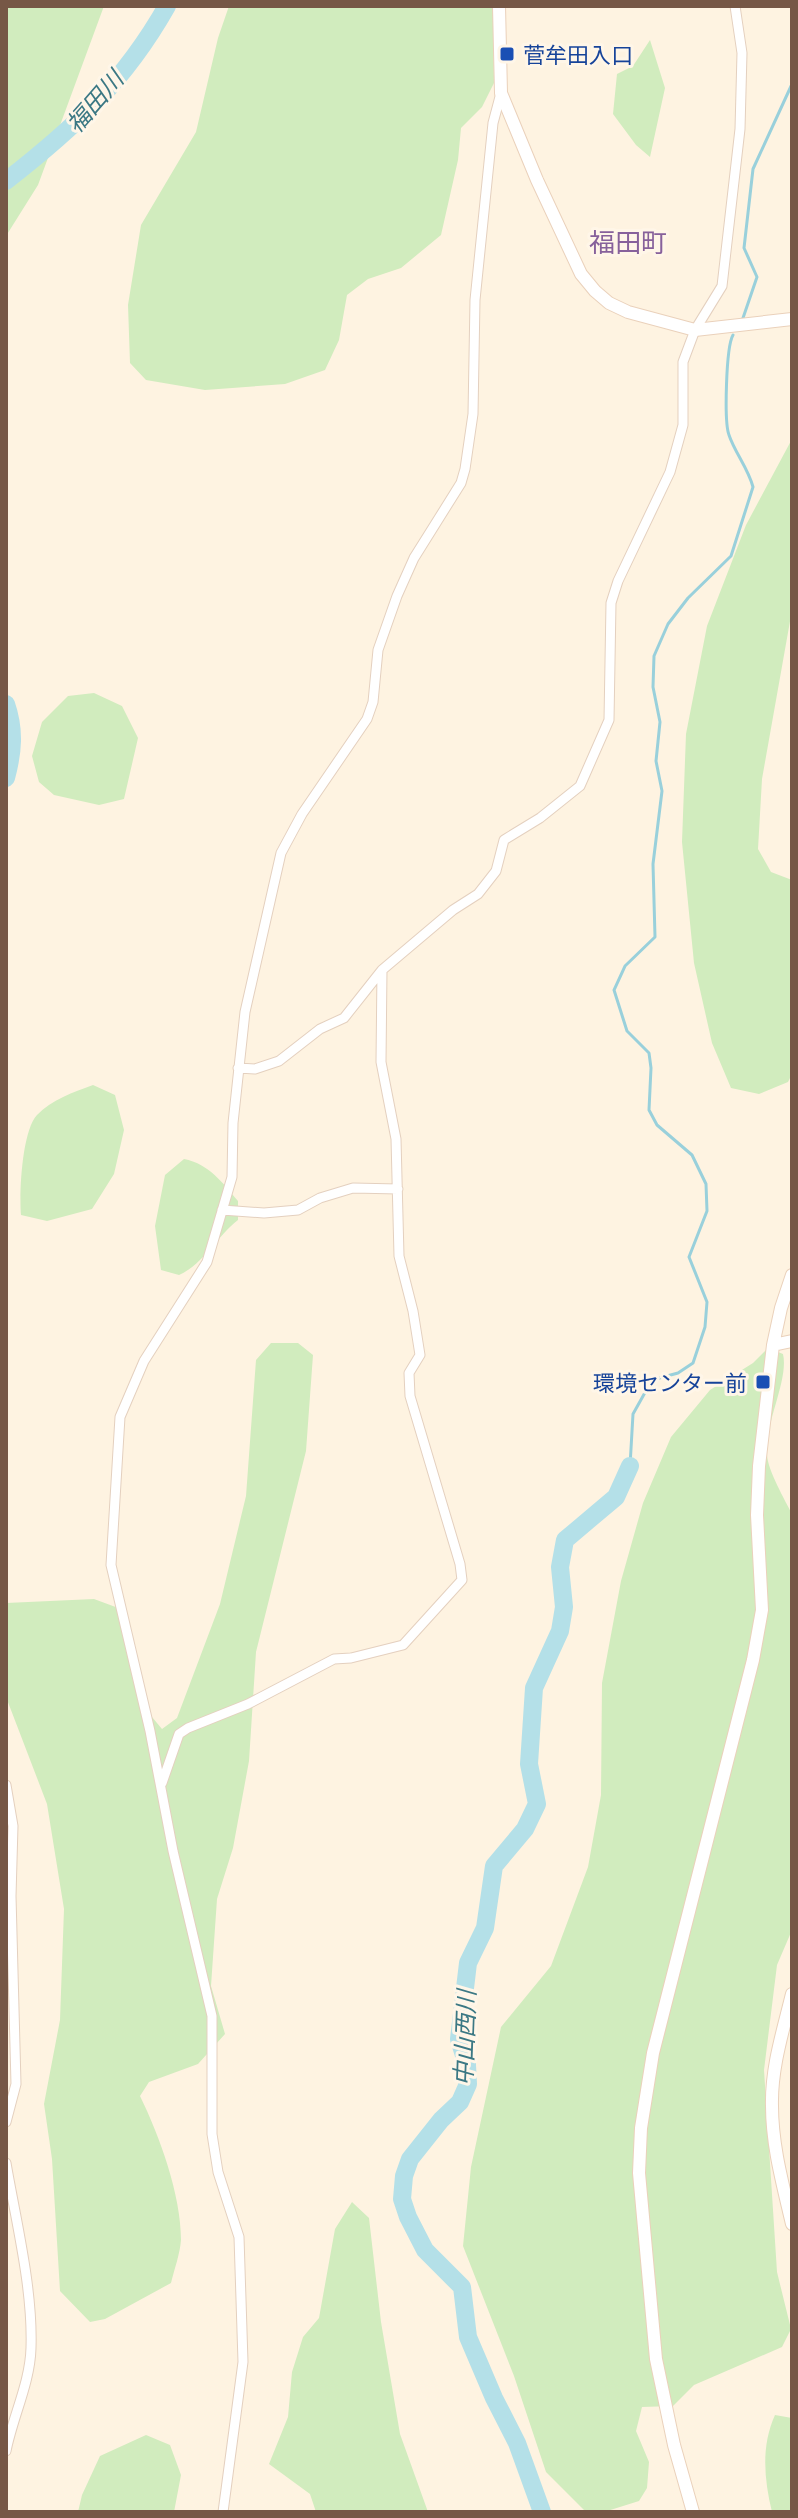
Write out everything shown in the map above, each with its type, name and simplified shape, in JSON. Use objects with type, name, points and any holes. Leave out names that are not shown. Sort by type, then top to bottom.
[{"type":"street","points":[[223,2512],[243,2362],[239,2237],[218,2172],[212,2134],[212,2016],[184,1903],[127,1627],[111,1565],[120,1417],[144,1361],[207,1262],[232,1177],[233,1123],[245,1012],[281,853],[302,814],[367,719],[373,702],[378,650],[397,596],[414,558],[461,483],[465,469],[473,414],[475,300],[493,123],[501,93],[499,6]]},
{"type":"street","points":[[238,1068],[255,1069],[279,1061],[320,1029],[344,1018],[382,970],[453,910],[478,894],[496,871],[504,840],[540,818],[580,786],[609,720],[611,603],[618,581],[670,472],[683,425],[683,362],[695,330],[722,286],[740,129],[742,53],[735,6]]},
{"type":"street","points":[[501,93],[581,274],[609,303],[628,312],[695,330],[792,319]]},
{"type":"street","points":[[161,1787],[179,1734],[248,1704],[334,1659],[351,1658],[403,1645],[462,1580],[460,1564],[410,1396],[409,1373],[420,1355],[399,1256],[396,1139],[381,1062],[382,970]]},
{"type":"street","points":[[222,1210],[264,1213],[298,1210],[320,1198],[353,1188],[398,1189]]},
{"type":"street","points":[[693,2512],[674,2445],[656,2359],[639,2173],[641,2128],[653,2053],[758,1635],[762,1610],[757,1515],[759,1466],[773,1345],[792,1275]]},
{"type":"street","points":[[773,1345],[792,1341]]},
{"type":"street","points":[[6,1785],[13,1826],[11,1896],[16,2084],[6,2122]]},
{"type":"street","points":[[792,1994],[776,2057],[772,2105],[778,2164],[792,2224]]},
{"type":"street","points":[[6,2163],[24,2262],[31,2349],[25,2386],[6,2451]]},
{"type":"green space","points":[[6,6],[104,6],[38,185],[6,236]]},
{"type":"green space","points":[[229,6],[493,6],[494,83],[482,107],[461,128],[458,160],[441,235],[401,268],[368,279],[347,295],[339,340],[325,370],[285,384],[205,390],[146,380],[130,363],[128,305],[141,225],[196,132],[218,38]]},
{"type":"green space","points":[[650,40],[665,88],[650,157],[636,145],[613,114],[617,74],[633,66]]},
{"type":"green space","points":[[792,439],[792,610],[762,779],[758,849],[771,872],[792,880],[792,1074],[788,1082],[759,1094],[731,1088],[712,1043],[694,963],[682,842],[686,734],[707,626],[746,525]]},
{"type":"green space","points":[[94,693],[122,706],[138,738],[124,799],[99,805],[54,795],[39,782],[32,756],[42,722],[68,696]]},
{"type":"green space","points":[[93,1085],[115,1095],[124,1130],[114,1174],[92,1209],[47,1221],[21,1215],[23,1163],[32,1123],[49,1105]]},
{"type":"green space","points":[[184,1159],[208,1169],[226,1187],[238,1201],[238,1220],[196,1264],[179,1275],[161,1270],[155,1226],[165,1175]]},
{"type":"green space","points":[[271,1343],[298,1343],[313,1355],[306,1451],[256,1652],[249,1761],[233,1848],[217,1899],[211,1986],[225,2034],[198,2064],[149,2082],[140,2096],[162,2148],[177,2204],[181,2240],[171,2283],[105,2319],[90,2322],[60,2291],[52,2159],[44,2104],[60,2020],[64,1909],[47,1804],[6,1697],[6,1603],[94,1599],[121,1609],[147,1711],[162,1729],[177,1718],[220,1604],[246,1496],[256,1360]]},
{"type":"green space","points":[[768,1348],[783,1354],[784,1365],[769,1430],[768,1462],[792,1514],[792,1930],[777,1965],[764,2070],[777,2272],[791,2329],[782,2347],[694,2385],[673,2406],[642,2407],[636,2431],[649,2462],[647,2488],[639,2501],[604,2512],[586,2512],[546,2472],[514,2376],[463,2246],[471,2167],[501,2027],[551,1966],[588,1867],[601,1795],[602,1683],[621,1581],[643,1503],[671,1437],[710,1390],[753,1363]]},
{"type":"green space","points":[[352,2202],[369,2218],[381,2322],[400,2434],[428,2512],[316,2512],[310,2494],[269,2464],[288,2417],[292,2372],[303,2337],[319,2318],[335,2229]]},
{"type":"green space","points":[[775,2415],[792,2418],[792,2512],[772,2512],[769,2500],[766,2451]]},
{"type":"green space","points":[[146,2435],[170,2445],[181,2475],[174,2512],[78,2512],[82,2495],[100,2456]]},
{"type":"waterway","name":"福田川","points":[[6,181],[96,102],[133,58],[167,6]]},
{"type":"waterway","points":[[743,318],[757,277],[744,248],[753,169],[792,84]]},
{"type":"waterway","points":[[630,1466],[633,1414],[652,1380],[678,1373],[693,1363],[705,1327],[707,1302],[689,1257],[707,1211],[706,1184],[692,1155],[657,1125],[649,1110],[649,1053],[627,1031],[614,990],[625,966],[655,937],[653,864],[662,791],[656,761],[660,722],[653,687],[654,656],[668,624],[688,598],[731,556],[753,487],[727,427],[727,368],[733,335]]},
{"type":"waterway","name":"福田川","points":[[6,704],[12,741],[6,778]]},
{"type":"waterway","name":"中山西川","points":[[542,2512],[517,2443],[468,2337],[462,2287],[425,2250],[402,2199],[404,2176],[410,2159],[441,2120],[460,2102],[468,2084],[467,2065],[459,2039],[468,1963],[485,1928],[494,1866],[525,1829],[537,1804],[529,1764],[534,1688],[560,1631],[564,1607],[560,1567],[565,1540],[616,1497],[630,1466]]},
{"type":"place","name":"菅牟田入口","points":[[507,54]]},
{"type":"place","name":"環境センター前","points":[[763,1382]]},
{"type":"district","name":"福田町","points":[[628,241]]}]
